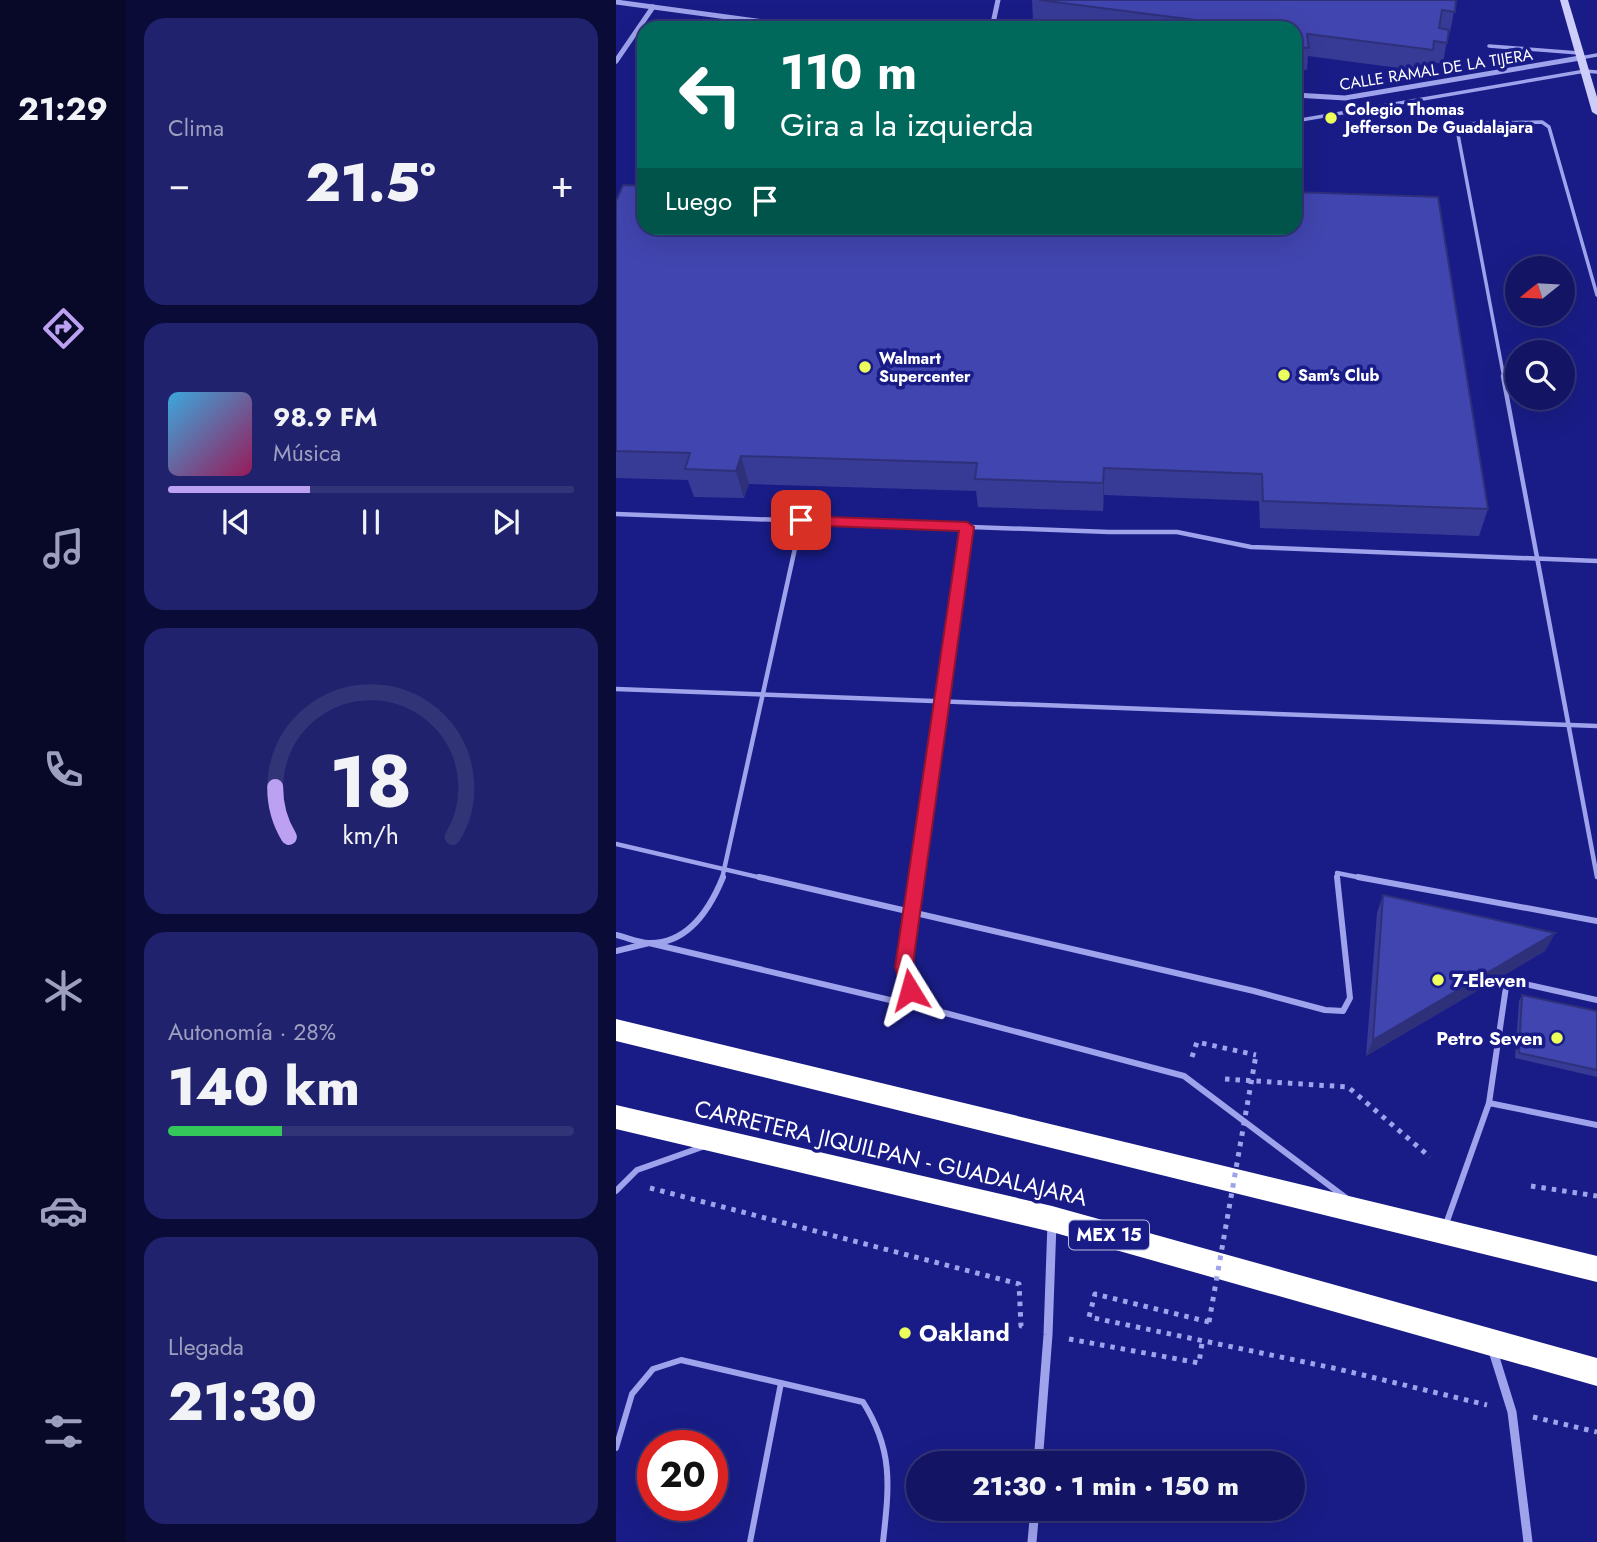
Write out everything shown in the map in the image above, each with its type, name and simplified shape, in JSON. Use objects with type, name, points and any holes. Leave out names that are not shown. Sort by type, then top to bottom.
[{"type":"highway","points":[[616,1030],[1597,1269]]},
{"type":"highway","name":"CARRETERA JIQUILPAN - GUADALAJARA","points":[[616,1117],[1052,1219],[1597,1372]]},
{"type":"main road","points":[[1564,0],[1597,112]]},
{"type":"street","points":[[994,21],[998,0]]},
{"type":"street","points":[[616,2],[748,21]]},
{"type":"street","points":[[643,21],[653,7]]},
{"type":"street","points":[[616,61],[637,30]]},
{"type":"street","name":"CALLE RAMAL DE LA TIJERA","points":[[1302,95],[1345,98],[1579,55]]},
{"type":"street","points":[[1039,1451],[1048,1335],[1052,1219]]},
{"type":"street","points":[[1490,1342],[1512,1412],[1528,1542]]},
{"type":"street","points":[[1032,1542],[1034,1521]]},
{"type":"lane","points":[[1489,46],[1597,55]]},
{"type":"lane","points":[[1302,120],[1585,71],[1597,72]]},
{"type":"lane","points":[[1597,295],[1549,127],[1542,122],[1456,124],[1597,877]]},
{"type":"lane","points":[[616,514],[1177,532],[1251,547],[1597,561]]},
{"type":"lane","points":[[616,951],[674,937],[697,924],[716,894],[726,869],[801,520]]},
{"type":"lane","points":[[945,1013],[910,990],[904,967],[967,527]]},
{"type":"lane","points":[[616,689],[1597,726]]},
{"type":"lane","points":[[616,844],[1254,991],[1325,1010],[1343,1011],[1350,998],[1337,873],[1597,921]]},
{"type":"lane","points":[[616,934],[945,1013],[1184,1076],[1366,1213]]},
{"type":"lane","points":[[1443,1232],[1489,1104],[1507,980],[1597,1000]]},
{"type":"lane","points":[[1489,1104],[1597,1125]]},
{"type":"lane","points":[[616,1191],[637,1170],[720,1141]]},
{"type":"lane","points":[[616,1448],[632,1394],[653,1369],[681,1360],[863,1402],[879,1425],[891,1471],[883,1542]]},
{"type":"lane","points":[[750,1542],[781,1383]]},
{"type":"path","points":[[1430,1157],[1348,1087],[1184,1076],[1197,1042],[1256,1055],[1209,1322],[1095,1294],[1089,1317],[1401,1381],[1597,1432]]},
{"type":"path","points":[[625,1182],[1019,1284],[1021,1326],[1048,1335],[1199,1363],[1202,1342]]},
{"type":"path","points":[[1531,1186],[1597,1196]]},
{"type":"building","points":[[1039,0],[1456,0],[1455,12],[1442,10],[1439,28],[1449,30],[1447,43],[1434,41],[1433,50],[1307,34],[1309,48],[1302,48],[1302,21],[1203,21]]},
{"type":"building","points":[[623,185],[637,186],[637,235],[1302,235],[1302,192],[1438,197],[1488,509],[1263,501],[1262,474],[1104,468],[1103,483],[975,479],[977,463],[741,456],[736,471],[685,469],[690,453],[616,451],[616,201]]},
{"type":"building","points":[[1383,895],[1555,933],[1373,1040]]},
{"type":"building","name":"Petro Seven","points":[[1522,995],[1597,1011],[1597,1070],[1519,1053]]},
{"type":"place","name":"Colegio Thomas Jefferson De Guadalajara","points":[[1331,118]]},
{"type":"place","name":"Walmart Supercenter","points":[[865,367]]},
{"type":"place","name":"Sam's Club","points":[[1284,375]]},
{"type":"place","name":"7-Eleven","points":[[1438,980]]},
{"type":"place","name":"Petro Seven","points":[[1557,1038]]},
{"type":"place","name":"Oakland","points":[[905,1333]]},
{"type":"route","points":[[801,520],[967,527],[906,949],[904,967],[910,990]]}]
